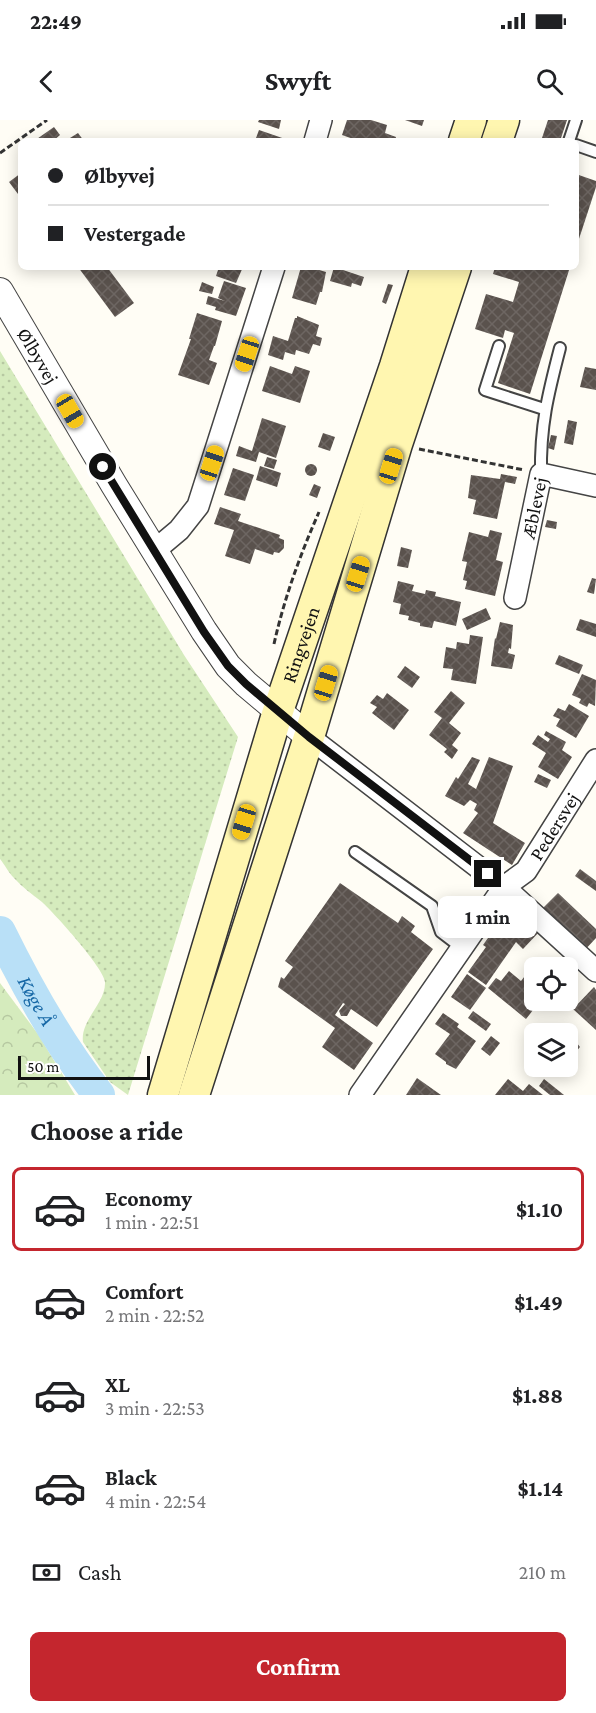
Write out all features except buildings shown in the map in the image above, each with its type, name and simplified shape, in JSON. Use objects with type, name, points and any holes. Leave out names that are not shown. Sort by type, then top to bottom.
[{"type":"main road","points":[[465,138],[471,120]]},
{"type":"main road","points":[[498,138],[504,120]]},
{"type":"main road","name":"Ringvejen","points":[[163,1095],[278,711],[395,366],[425,270]]},
{"type":"main road","name":"Ringvejen","points":[[194,1095],[309,737],[397,444],[455,270]]},
{"type":"street","points":[[316,138],[321,120]]},
{"type":"street","points":[[154,552],[179,530],[198,506],[273,270]]},
{"type":"street","name":"Ølbyvej","points":[[0,291],[154,552],[204,632],[228,666],[309,737]]},
{"type":"street","name":"Æblevej","points":[[515,597],[541,474],[596,486]]},
{"type":"street","points":[[309,737],[504,887],[596,971]]},
{"type":"street","name":"Pedersvej","points":[[360,1095],[504,887],[526,871],[596,760]]},
{"type":"lane","points":[[570,138],[576,120]]},
{"type":"lane","points":[[579,146],[596,152]]},
{"type":"lane","points":[[499,346],[484,390],[544,409]]},
{"type":"lane","points":[[541,474],[540,441],[544,409],[560,348]]},
{"type":"lane","points":[[355,852],[432,906],[441,932],[462,948]]},
{"type":"path","points":[[21,138],[47,120]]},
{"type":"path","points":[[0,153],[18,140]]},
{"type":"path","points":[[418,448],[541,474]]},
{"type":"green space","points":[[0,351],[184,655],[238,737],[128,1095],[110,1082],[83,1042],[85,1026],[104,990],[105,982],[102,975],[88,953],[67,928],[42,902],[17,881],[0,859]]},
{"type":"green space","points":[[0,983],[38,1034],[75,1095],[0,1095]]},
{"type":"waterway","name":"Køge Å","points":[[0,932],[45,1016],[99,1095]]},
{"type":"route","points":[[103,467],[204,632],[228,666],[309,737],[488,874]]}]
